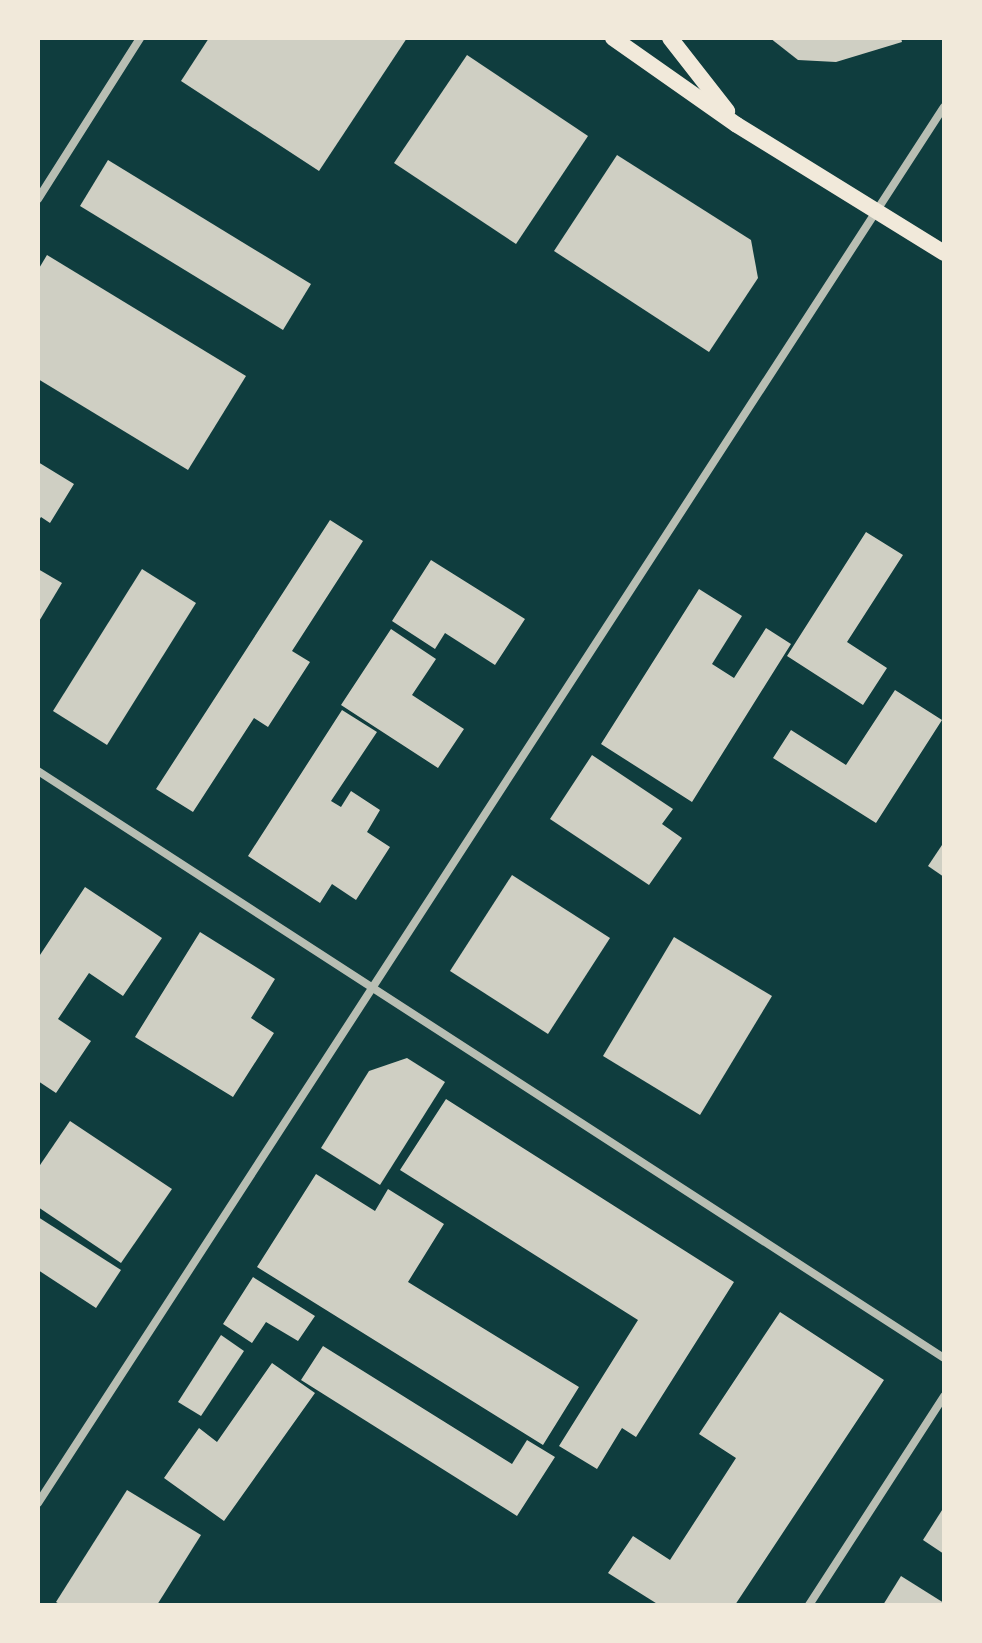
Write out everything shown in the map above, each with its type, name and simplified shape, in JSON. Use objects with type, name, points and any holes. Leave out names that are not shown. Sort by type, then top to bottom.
[{"type":"main road","points":[[613,38],[737,125],[944,253]]},
{"type":"main road","points":[[635,38],[660,71]]},
{"type":"main road","points":[[670,38],[737,125]]},
{"type":"street","points":[[38,199],[140,38]]},
{"type":"street","points":[[38,1503],[944,107]]},
{"type":"street","points":[[38,771],[944,1358]]},
{"type":"street","points":[[809,1605],[944,1396]]},
{"type":"building","points":[[209,38],[407,38],[319,171],[181,81]]},
{"type":"building","points":[[770,38],[901,38],[902,42],[836,62],[798,60]]},
{"type":"building","points":[[467,55],[588,136],[516,244],[394,163]]},
{"type":"building","points":[[617,155],[751,240],[758,278],[709,352],[554,251]]},
{"type":"building","points":[[108,160],[311,284],[283,330],[80,206]]},
{"type":"building","points":[[47,255],[246,376],[188,470],[38,379],[38,270]]},
{"type":"building","points":[[38,462],[74,484],[50,523],[41,517],[38,522]]},
{"type":"building","points":[[330,520],[363,541],[292,651],[310,662],[268,727],[254,718],[193,812],[156,789]]},
{"type":"building","points":[[866,532],[903,555],[847,642],[887,668],[863,705],[787,656]]},
{"type":"building","points":[[431,560],[525,619],[495,665],[445,633],[435,649],[392,621]]},
{"type":"building","points":[[38,569],[62,583],[38,623]]},
{"type":"building","points":[[142,569],[196,603],[107,745],[53,711]]},
{"type":"building","points":[[699,589],[742,616],[712,664],[734,678],[766,628],[791,644],[692,802],[601,744]]},
{"type":"building","points":[[391,629],[436,659],[412,695],[464,729],[438,768],[341,705]]},
{"type":"building","points":[[895,690],[942,720],[876,823],[773,758],[791,730],[846,765]]},
{"type":"building","points":[[342,710],[377,732],[331,801],[341,807],[351,791],[380,810],[367,832],[390,847],[356,900],[332,884],[320,903],[248,856]]},
{"type":"building","points":[[592,755],[673,809],[662,824],[682,838],[649,885],[550,819]]},
{"type":"building","points":[[944,842],[944,877],[928,866]]},
{"type":"building","points":[[512,875],[610,938],[548,1034],[450,971]]},
{"type":"building","points":[[85,887],[162,938],[123,996],[89,973],[58,1019],[91,1041],[56,1093],[38,1081],[38,958]]},
{"type":"building","points":[[200,932],[275,979],[251,1018],[274,1033],[233,1097],[135,1037]]},
{"type":"building","points":[[674,937],[772,996],[700,1115],[603,1056]]},
{"type":"building","points":[[407,1058],[445,1082],[380,1185],[321,1148],[369,1071]]},
{"type":"building","points":[[446,1099],[734,1282],[636,1437],[622,1428],[597,1469],[559,1446],[638,1320],[400,1170]]},
{"type":"building","points":[[70,1121],[172,1189],[121,1263],[38,1207],[38,1168]]},
{"type":"building","points":[[316,1174],[375,1211],[388,1189],[444,1224],[408,1282],[579,1387],[543,1445],[257,1267]]},
{"type":"building","points":[[38,1217],[121,1270],[96,1308],[38,1270]]},
{"type":"building","points":[[253,1277],[315,1316],[298,1341],[266,1322],[252,1343],[223,1324]]},
{"type":"building","points":[[780,1312],[884,1380],[735,1605],[659,1605],[608,1573],[633,1536],[670,1560],[736,1458],[699,1434]]},
{"type":"building","points":[[221,1335],[244,1351],[201,1416],[178,1402]]},
{"type":"building","points":[[323,1346],[512,1464],[527,1440],[555,1457],[517,1516],[301,1380]]},
{"type":"building","points":[[272,1363],[315,1393],[224,1521],[164,1478],[199,1428],[217,1442]]},
{"type":"building","points":[[127,1490],[201,1535],[157,1605],[61,1605],[56,1602]]},
{"type":"building","points":[[944,1507],[944,1554],[923,1540]]},
{"type":"building","points":[[901,1576],[944,1603],[944,1605],[883,1605]]}]
